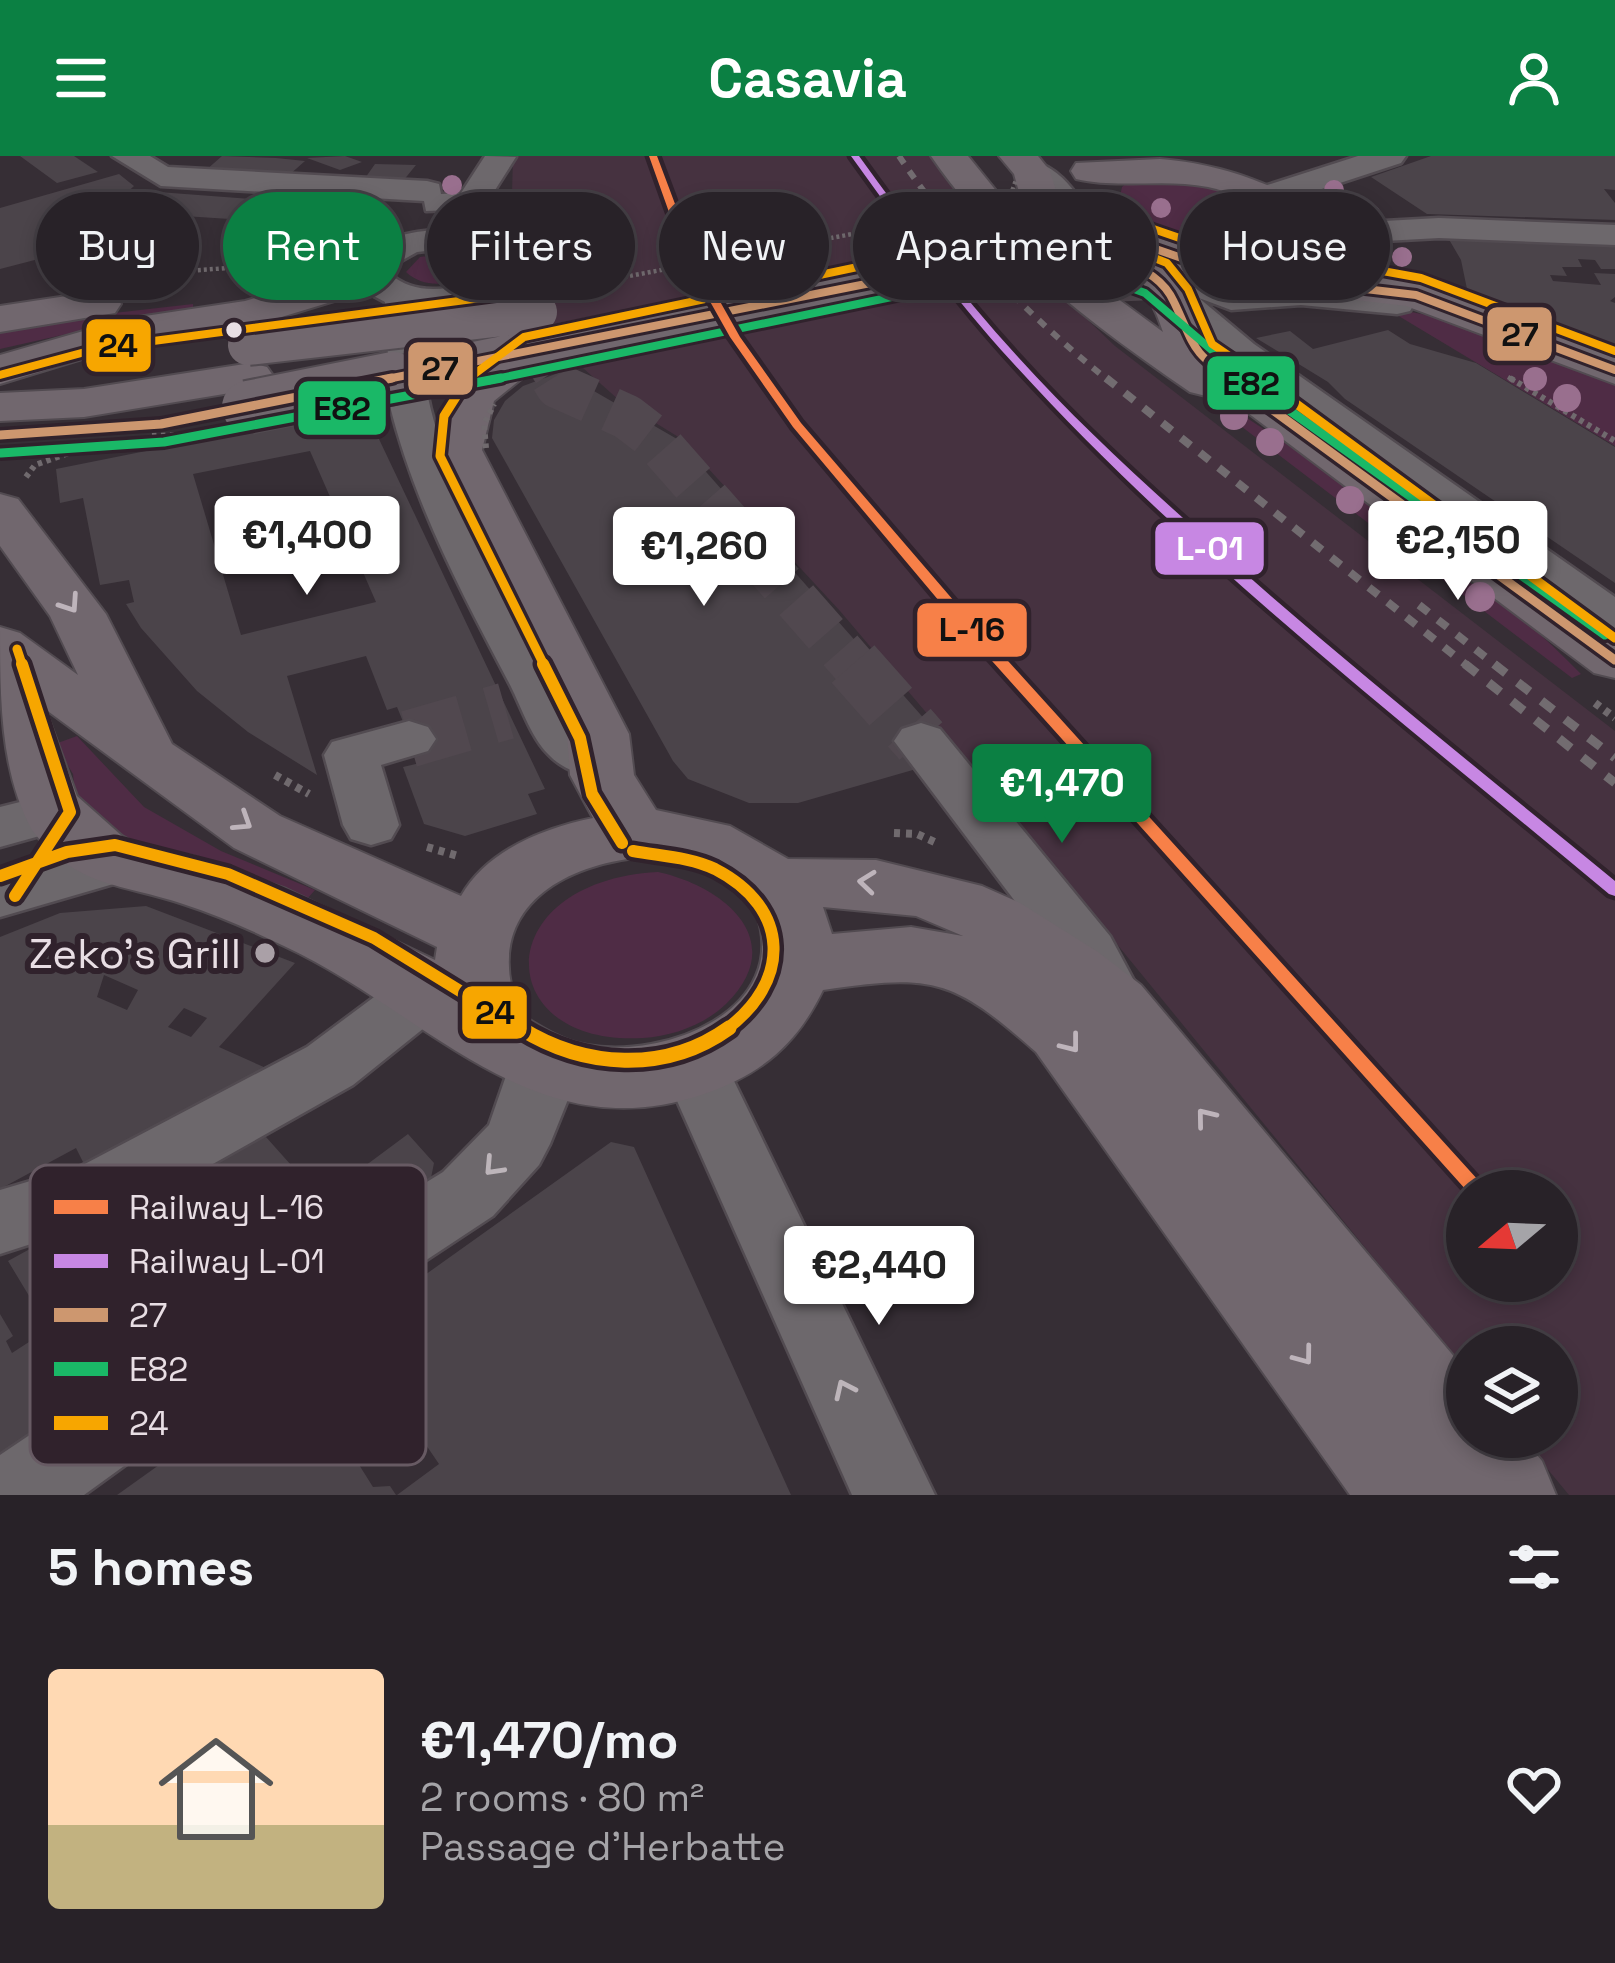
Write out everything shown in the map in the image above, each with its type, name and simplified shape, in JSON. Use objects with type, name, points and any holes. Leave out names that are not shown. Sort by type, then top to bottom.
[{"type":"main road","points":[[950,156],[976,192]]},
{"type":"main road","points":[[1195,156],[1289,192]]},
{"type":"main road","points":[[1082,163],[1177,169],[1280,186]]},
{"type":"main road","points":[[1082,163],[1099,192]]},
{"type":"main road","points":[[13,402],[178,391],[544,318],[853,236]]},
{"type":"main road","points":[[1156,251],[1190,264],[1239,305],[1278,300]]},
{"type":"main road","points":[[1390,296],[1434,301],[1615,370]]},
{"type":"main road","points":[[0,319],[223,297]]},
{"type":"main road","points":[[0,370],[125,332],[250,313],[290,300]]},
{"type":"main road","points":[[1121,300],[1131,332],[1353,472],[1615,660]]},
{"type":"main road","points":[[1132,300],[1200,358],[1318,440],[1353,472]]},
{"type":"main road","points":[[0,435],[96,436],[152,427],[249,376],[544,318]]},
{"type":"main road","points":[[544,318],[475,389],[459,419],[458,450],[598,734],[595,760],[638,833]]},
{"type":"main road","points":[[9,498],[78,614],[146,756]]},
{"type":"main road","points":[[0,645],[146,756],[257,832],[424,907],[475,936]]},
{"type":"main road","points":[[0,655],[22,787],[113,863],[191,880],[303,925],[427,991],[515,1049],[607,1078],[642,1079],[695,1067],[732,1049],[763,1025],[785,996],[796,966],[795,922],[773,884],[734,853],[685,837],[638,833],[572,847],[524,872],[494,901],[475,936],[470,965],[515,1049]]},
{"type":"main road","points":[[773,884],[879,882],[958,900],[1069,968],[1114,1005],[1508,1495]]},
{"type":"main road","points":[[796,966],[877,955],[943,954],[984,968],[1029,1000],[1063,1031],[1408,1495]]},
{"type":"street","points":[[128,156],[161,176],[427,197]]},
{"type":"street","points":[[434,192],[447,156]]},
{"type":"street","points":[[1280,186],[1390,156]]},
{"type":"street","points":[[477,192],[500,157]]},
{"type":"street","points":[[1019,192],[1082,163]]},
{"type":"street","points":[[408,243],[412,205],[427,199]]},
{"type":"street","points":[[1390,231],[1439,228],[1615,235]]},
{"type":"street","points":[[403,246],[427,242]]},
{"type":"street","points":[[1156,294],[1239,305],[1402,471],[1615,620]]},
{"type":"street","points":[[381,300],[396,325],[418,448],[525,706],[595,760]]},
{"type":"street","points":[[371,825],[351,755],[409,739]]},
{"type":"street","points":[[921,741],[1088,952],[1114,1005]]},
{"type":"street","points":[[0,885],[22,787]]},
{"type":"street","points":[[0,895],[113,863]]},
{"type":"street","points":[[148,1165],[330,1066],[427,991]]},
{"type":"street","points":[[426,1221],[468,1194],[514,1144],[535,1097],[515,1049]]},
{"type":"street","points":[[695,1067],[894,1495]]},
{"type":"street","points":[[0,1222],[30,1213]]},
{"type":"street","points":[[14,1495],[57,1465]]},
{"type":"path","points":[[544,318],[853,235]]},
{"type":"path","points":[[1496,370],[1615,441]]},
{"type":"path","points":[[9,498],[34,465],[96,436]]},
{"type":"path","points":[[265,770],[371,825],[442,852],[524,872]]},
{"type":"path","points":[[870,832],[917,834],[951,849],[962,882],[958,900]]},
{"type":"shaded area","points":[[513,156],[930,156],[957,192],[853,192],[853,300],[1067,300],[1115,346],[1615,731],[1615,1495],[1569,1495],[1538,1458],[1578,1458],[1578,1326],[1446,1326],[1446,1346],[840,611],[680,438],[620,401],[583,368],[533,300],[635,300],[635,192],[512,192]]},
{"type":"shaded area","points":[[1198,177],[1236,192],[1180,192],[1180,243],[1162,237],[1156,240],[1156,192],[1121,192],[1129,181]]},
{"type":"shaded area","points":[[427,256],[427,282],[406,272]]},
{"type":"shaded area","points":[[193,304],[193,314],[120,322],[0,349],[0,326]]},
{"type":"shaded area","points":[[1382,306],[1441,318],[1615,380],[1615,446]]},
{"type":"shaded area","points":[[1146,354],[1429,544],[1483,585],[1581,674],[1572,678]]},
{"type":"shaded area","points":[[77,736],[144,807],[221,851],[315,890],[300,907],[106,829],[76,802],[73,774],[55,744]]},
{"type":"shaded area","points":[[658,872],[705,890],[741,919],[752,958],[744,981],[708,1018],[666,1035],[593,1034],[557,1017],[535,992],[529,962],[538,931],[562,903],[602,882]]},
{"type":"building","points":[[20,156],[74,156],[98,172],[57,183]]},
{"type":"building","points":[[222,156],[305,161],[288,176],[205,171]]},
{"type":"building","points":[[345,156],[362,162],[340,170],[307,158]]},
{"type":"building","points":[[1431,156],[1615,156],[1615,190],[1604,189],[1615,203],[1615,220],[1427,214],[1371,177]]},
{"type":"building","points":[[375,164],[416,165],[403,181],[363,181]]},
{"type":"building","points":[[119,174],[134,186],[128,192],[56,192]]},
{"type":"building","points":[[199,195],[223,197],[223,219],[199,217]]},
{"type":"building","points":[[36,198],[36,260],[0,269],[0,208]]},
{"type":"building","points":[[1447,236],[1615,242],[1615,269],[1601,269],[1595,260],[1578,259],[1582,267],[1562,267],[1567,276],[1550,275],[1553,281],[1601,285],[1594,273],[1615,274],[1615,297],[1610,301],[1615,303],[1615,349],[1475,298]]},
{"type":"building","points":[[1388,330],[1410,344],[1476,363],[1615,447],[1615,583],[1345,399],[1328,382],[1256,338],[1290,331],[1313,349]]},
{"type":"building","points":[[561,372],[677,439],[958,757],[798,803],[749,803],[688,779],[673,761],[492,438],[494,420],[505,401],[523,386]]},
{"type":"building","points":[[341,412],[369,418],[545,789],[528,794],[537,814],[465,836],[424,824],[403,767],[420,763],[397,707],[387,710],[366,656],[287,676],[317,775],[248,732],[197,691],[141,628],[126,604],[134,602],[129,580],[100,585],[83,498],[60,503],[56,469]],"holes":[[[310,451],[376,602],[241,635],[193,474]]]},
{"type":"building","points":[[146,906],[295,963],[219,1047],[266,1068],[278,1081],[120,1165],[84,1165],[76,1148],[44,1165],[30,1165],[30,1173],[0,1189],[0,937],[60,913]],"holes":[[[104,975],[138,990],[127,1010],[97,997]],[[184,1008],[207,1018],[191,1037],[168,1027]]]},
{"type":"building","points":[[408,1134],[434,1163],[426,1186],[426,1165],[366,1165]]},
{"type":"building","points":[[266,1137],[291,1165],[183,1165],[214,1148]]},
{"type":"building","points":[[611,1142],[634,1147],[791,1495],[397,1495],[439,1464],[426,1445],[426,1274]]},
{"type":"building","points":[[30,1249],[30,1297],[8,1261]]},
{"type":"building","points":[[0,1314],[13,1336],[6,1341],[12,1353],[30,1341],[30,1453],[0,1473]]},
{"type":"building","points":[[159,1465],[359,1465],[373,1487],[390,1486],[396,1495],[117,1495]]},
{"type":"tunnel","points":[[1156,283],[1180,282]]},
{"type":"tunnel","points":[[503,302],[555,381]]},
{"type":"tunnel","points":[[553,378],[558,386],[627,417],[652,436],[855,667]]},
{"type":"tunnel","points":[[853,664],[921,741]]},
{"type":"tunnel","points":[[409,739],[506,711]]},
{"type":"railway","points":[[899,156],[995,277],[1109,381]]},
{"type":"railway","points":[[1106,378],[1469,667]]},
{"type":"railway","points":[[1419,605],[1498,667]]},
{"type":"railway","points":[[1465,664],[1615,783]]},
{"type":"railway","points":[[1494,664],[1615,758]]},
{"type":"rail line","name":"L-16","points":[[653,156],[690,257],[735,337],[797,425],[955,611],[1460,1170]]},
{"type":"rail line","name":"L-01","points":[[855,156],[975,314],[1088,435],[1309,636],[1615,890]]},
{"type":"transit line","name":"24","points":[[1156,230],[1226,254],[1355,266],[1421,278],[1615,351]]},
{"type":"transit line","name":"24","points":[[622,843],[587,781],[580,738],[440,456],[440,435],[452,399],[475,370],[524,337],[1010,235],[1099,236],[1167,263],[1188,289],[1212,344],[1615,638]]},
{"type":"transit line","name":"27","points":[[1156,249],[1222,272],[1416,295],[1615,370]]},
{"type":"transit line","name":"27","points":[[0,435],[161,424],[1032,251],[1097,254],[1155,277],[1173,298],[1188,342],[1200,358],[1318,439],[1353,472],[1615,660]]},
{"type":"transit line","name":"E82","points":[[1,453],[164,442],[534,372],[1017,271],[1091,273],[1145,293],[1241,376],[1605,635]]},
{"type":"transit line","name":"24","points":[[0,375],[100,348],[466,300]]},
{"type":"transit line","name":"24","points":[[15,896],[70,812],[17,649]]},
{"type":"transit line","name":"24","points":[[0,876],[67,852],[115,845],[228,874],[374,938],[554,1049],[594,1058],[636,1060],[697,1047],[740,1020],[759,998],[775,951],[772,928],[761,905],[742,885],[705,865],[633,851]]},
{"type":"place","name":"Zeko's Grill","points":[[265,953]]}]
